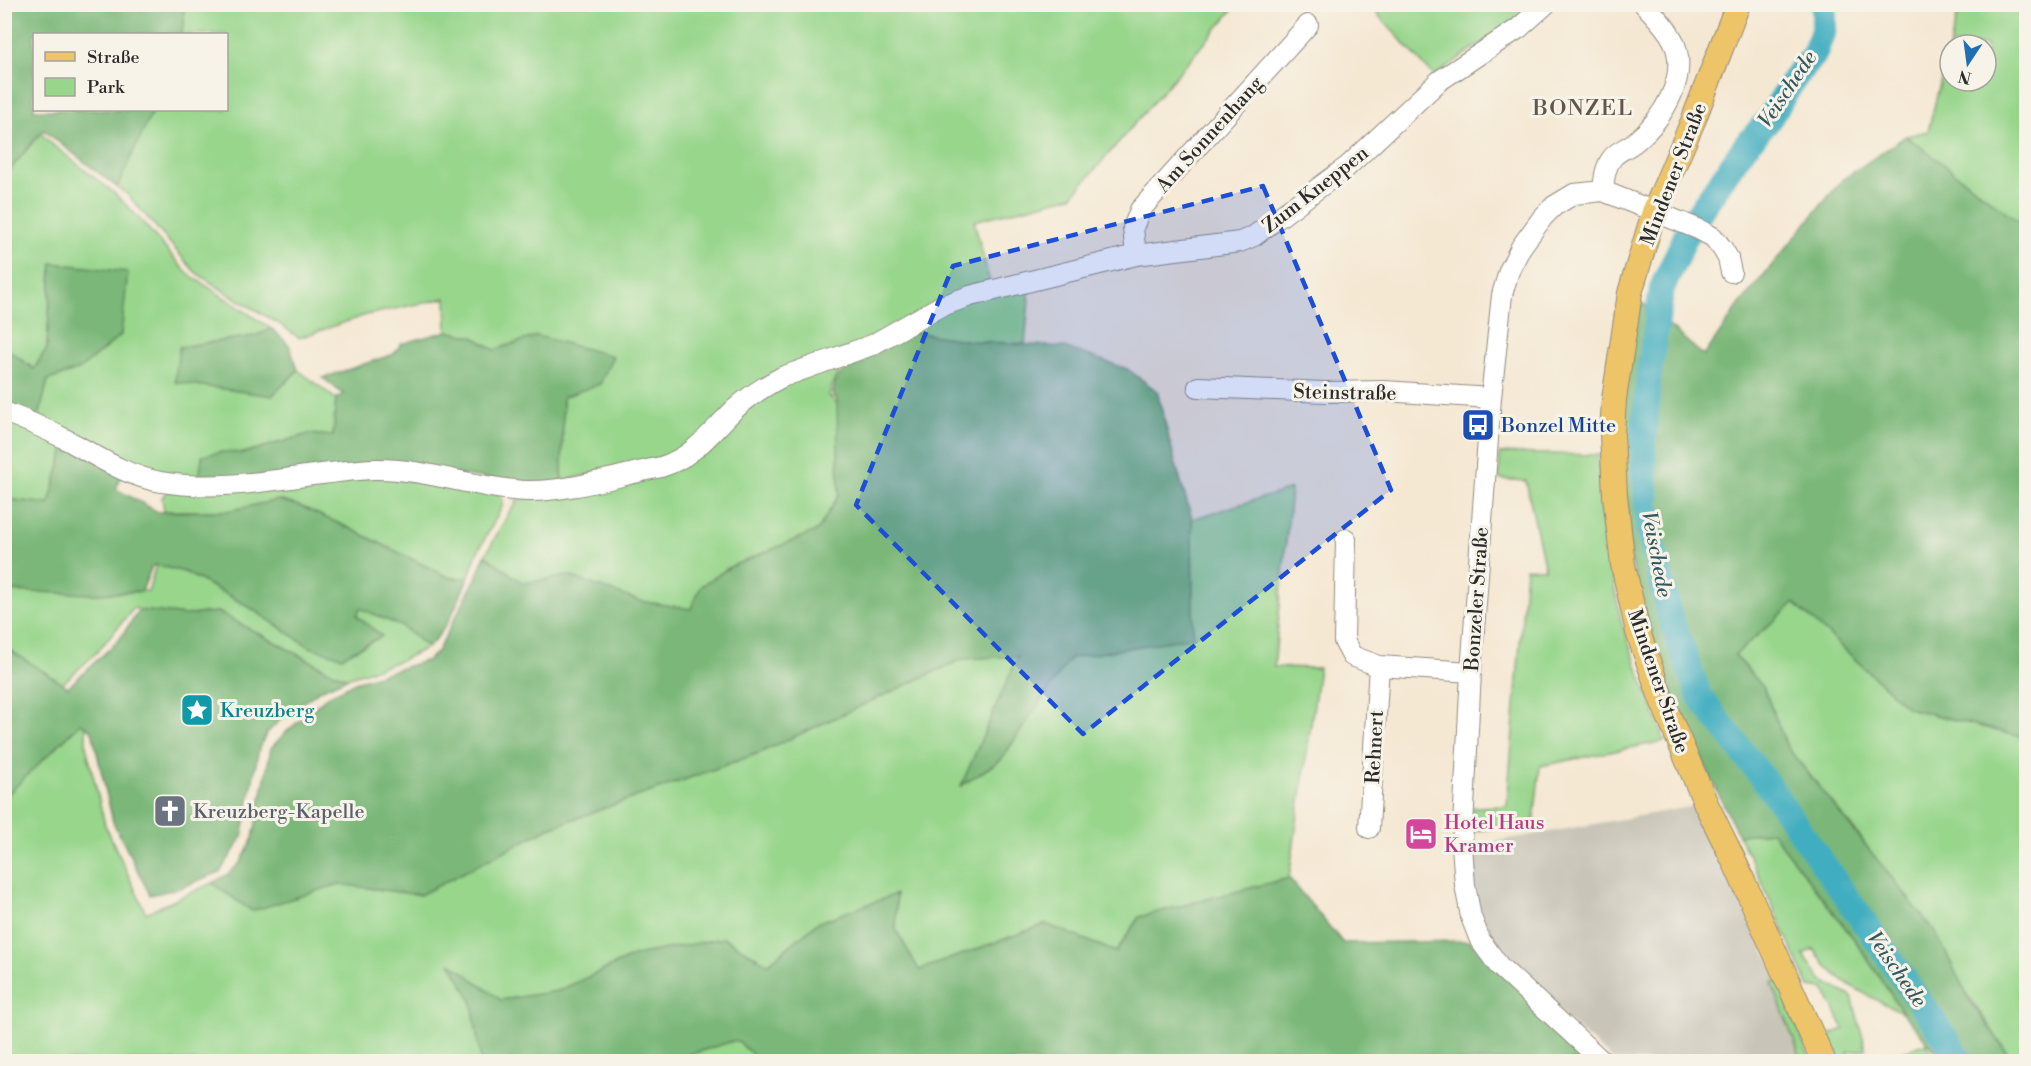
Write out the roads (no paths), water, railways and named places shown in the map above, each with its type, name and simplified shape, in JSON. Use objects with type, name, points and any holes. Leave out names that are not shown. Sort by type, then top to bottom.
[{"type":"main road","name":"Mindener Straße","points":[[1738,4],[1693,121],[1654,212],[1630,293],[1614,399],[1612,434],[1615,495],[1623,566],[1638,632],[1661,698],[1706,804],[1745,884],[1824,1062]]},
{"type":"street","name":"Zum Kneppen","points":[[4,412],[45,429],[119,469],[161,482],[190,485],[250,484],[330,472],[392,469],[513,489],[542,490],[675,463],[695,450],[735,410],[768,384],[872,345],[939,307],[970,296],[1136,255],[1240,242],[1268,228],[1348,166],[1439,81],[1519,28],[1546,4]]},
{"type":"street","points":[[1603,191],[1604,173],[1614,156],[1636,142],[1657,120],[1669,102],[1677,77],[1678,58],[1674,42],[1663,23],[1644,4]]},
{"type":"street","name":"Am Sonnenhang","points":[[1136,255],[1133,228],[1140,210],[1308,25]]},
{"type":"street","name":"Bonzeler Straße","points":[[1603,1062],[1499,966],[1480,940],[1471,917],[1465,885],[1462,846],[1471,672],[1491,398],[1502,295],[1509,271],[1521,247],[1543,217],[1554,206],[1574,194],[1603,191],[1713,237],[1728,258],[1731,272]]},
{"type":"street","name":"Steinstraße","points":[[1198,387],[1324,392],[1384,391],[1491,398]]},
{"type":"street","points":[[1346,539],[1344,641],[1352,656],[1378,666],[1471,672]]},
{"type":"street","name":"Rehnert","points":[[1370,828],[1378,666]]},
{"type":"waterway","name":"Veischede","points":[[1824,4],[1824,28],[1814,55],[1798,73],[1767,122],[1745,146],[1692,223],[1662,288],[1649,373],[1643,447],[1649,531],[1669,614],[1700,697],[1765,781],[1962,1062]]},
{"type":"place","name":"Bonzel Mitte","points":[[1478,425]]},
{"type":"place","name":"Kreuzberg","points":[[197,710]]},
{"type":"place","name":"Kreuzberg-Kapelle","points":[[170,811]]},
{"type":"place","name":"Hotel Haus Kramer","points":[[1421,834]]},
{"type":"district","name":"BONZEL","points":[[1583,107]]}]
